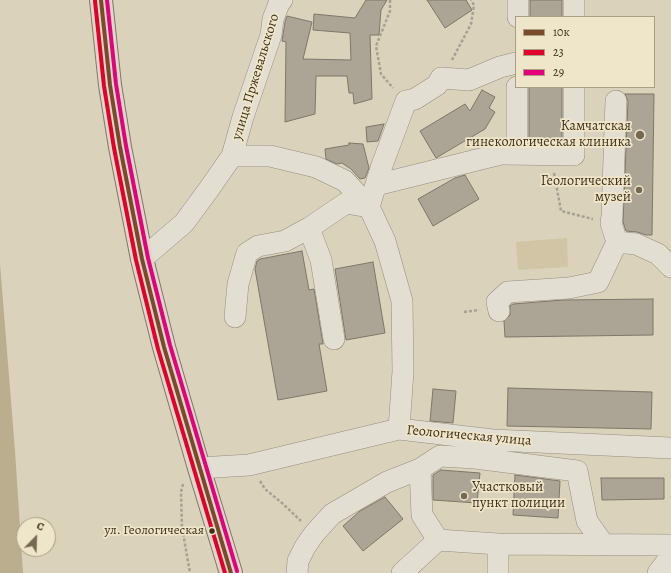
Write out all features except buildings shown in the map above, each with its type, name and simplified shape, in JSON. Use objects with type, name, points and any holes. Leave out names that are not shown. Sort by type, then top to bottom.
[{"type":"main road","points":[[101,0],[111,93],[121,154],[142,259],[164,347],[231,573]]},
{"type":"street","name":"улица Пржевальского","points":[[142,259],[184,223],[210,189],[232,156],[243,117],[271,35],[273,19],[281,0]]},
{"type":"street","points":[[518,0],[518,16]]},
{"type":"street","points":[[574,0],[574,16]]},
{"type":"street","points":[[235,317],[238,284],[247,253],[258,246],[286,241],[309,228],[346,203],[369,207],[381,168],[406,101],[415,99],[437,85],[441,78],[469,80],[500,67],[515,63]]},
{"type":"street","points":[[376,185],[517,150],[518,88]]},
{"type":"street","points":[[498,154],[574,154],[574,88]]},
{"type":"street","points":[[499,311],[497,302],[508,292],[569,288],[598,282],[614,232],[612,216],[616,101]]},
{"type":"street","name":"улица Пржевальского","points":[[232,156],[270,156],[316,167],[345,181],[369,207],[385,242],[402,301],[404,371],[399,429]]},
{"type":"street","points":[[309,228],[321,260],[334,339]]},
{"type":"street","points":[[614,232],[658,254],[671,267]]},
{"type":"street","name":"Геологическая улица","points":[[199,468],[248,465],[399,429],[484,439],[671,448]]},
{"type":"street","points":[[475,458],[484,439]]},
{"type":"street","points":[[297,573],[298,561],[305,547],[314,534],[332,514],[387,482],[420,469],[440,456],[475,458],[577,471],[587,521],[604,545]]},
{"type":"street","points":[[420,469],[422,515],[438,540]]},
{"type":"street","points":[[402,573],[438,540],[498,544],[671,545]]},
{"type":"street","points":[[498,544],[498,573]]},
{"type":"street","points":[[658,573],[671,556]]},
{"type":"path","points":[[390,0],[390,11],[376,46],[381,74],[406,101]]},
{"type":"path","points":[[441,78],[459,49],[471,24],[474,5],[471,0]]},
{"type":"path","points":[[551,154],[561,211],[614,232]]},
{"type":"path","points":[[248,465],[265,489],[314,534]]},
{"type":"path","points":[[190,573],[182,527],[181,492],[184,477],[199,468]]},
{"type":"shaded area","points":[[567,238],[568,267],[518,270],[516,242]]},
{"type":"shaded area","points":[[0,264],[19,517],[16,517],[16,557],[22,557],[23,573],[0,573]]},
{"type":"transit line","name":"10к","points":[[101,0],[110,85],[120,147],[142,259],[164,347],[231,573]]},
{"type":"transit line","name":"29","points":[[107,0],[116,84],[126,146],[148,258],[170,345],[237,571]]},
{"type":"transit line","name":"23","points":[[95,1],[104,86],[114,148],[136,260],[158,349],[225,573]]},
{"type":"place","name":"Камчатская гинекологическая клиника","points":[[640,135]]},
{"type":"place","name":"Геологический музей","points":[[639,190]]},
{"type":"place","name":"Участковый пункт полиции","points":[[464,496]]},
{"type":"place","name":"ул. Геологическая","points":[[212,531]]}]
